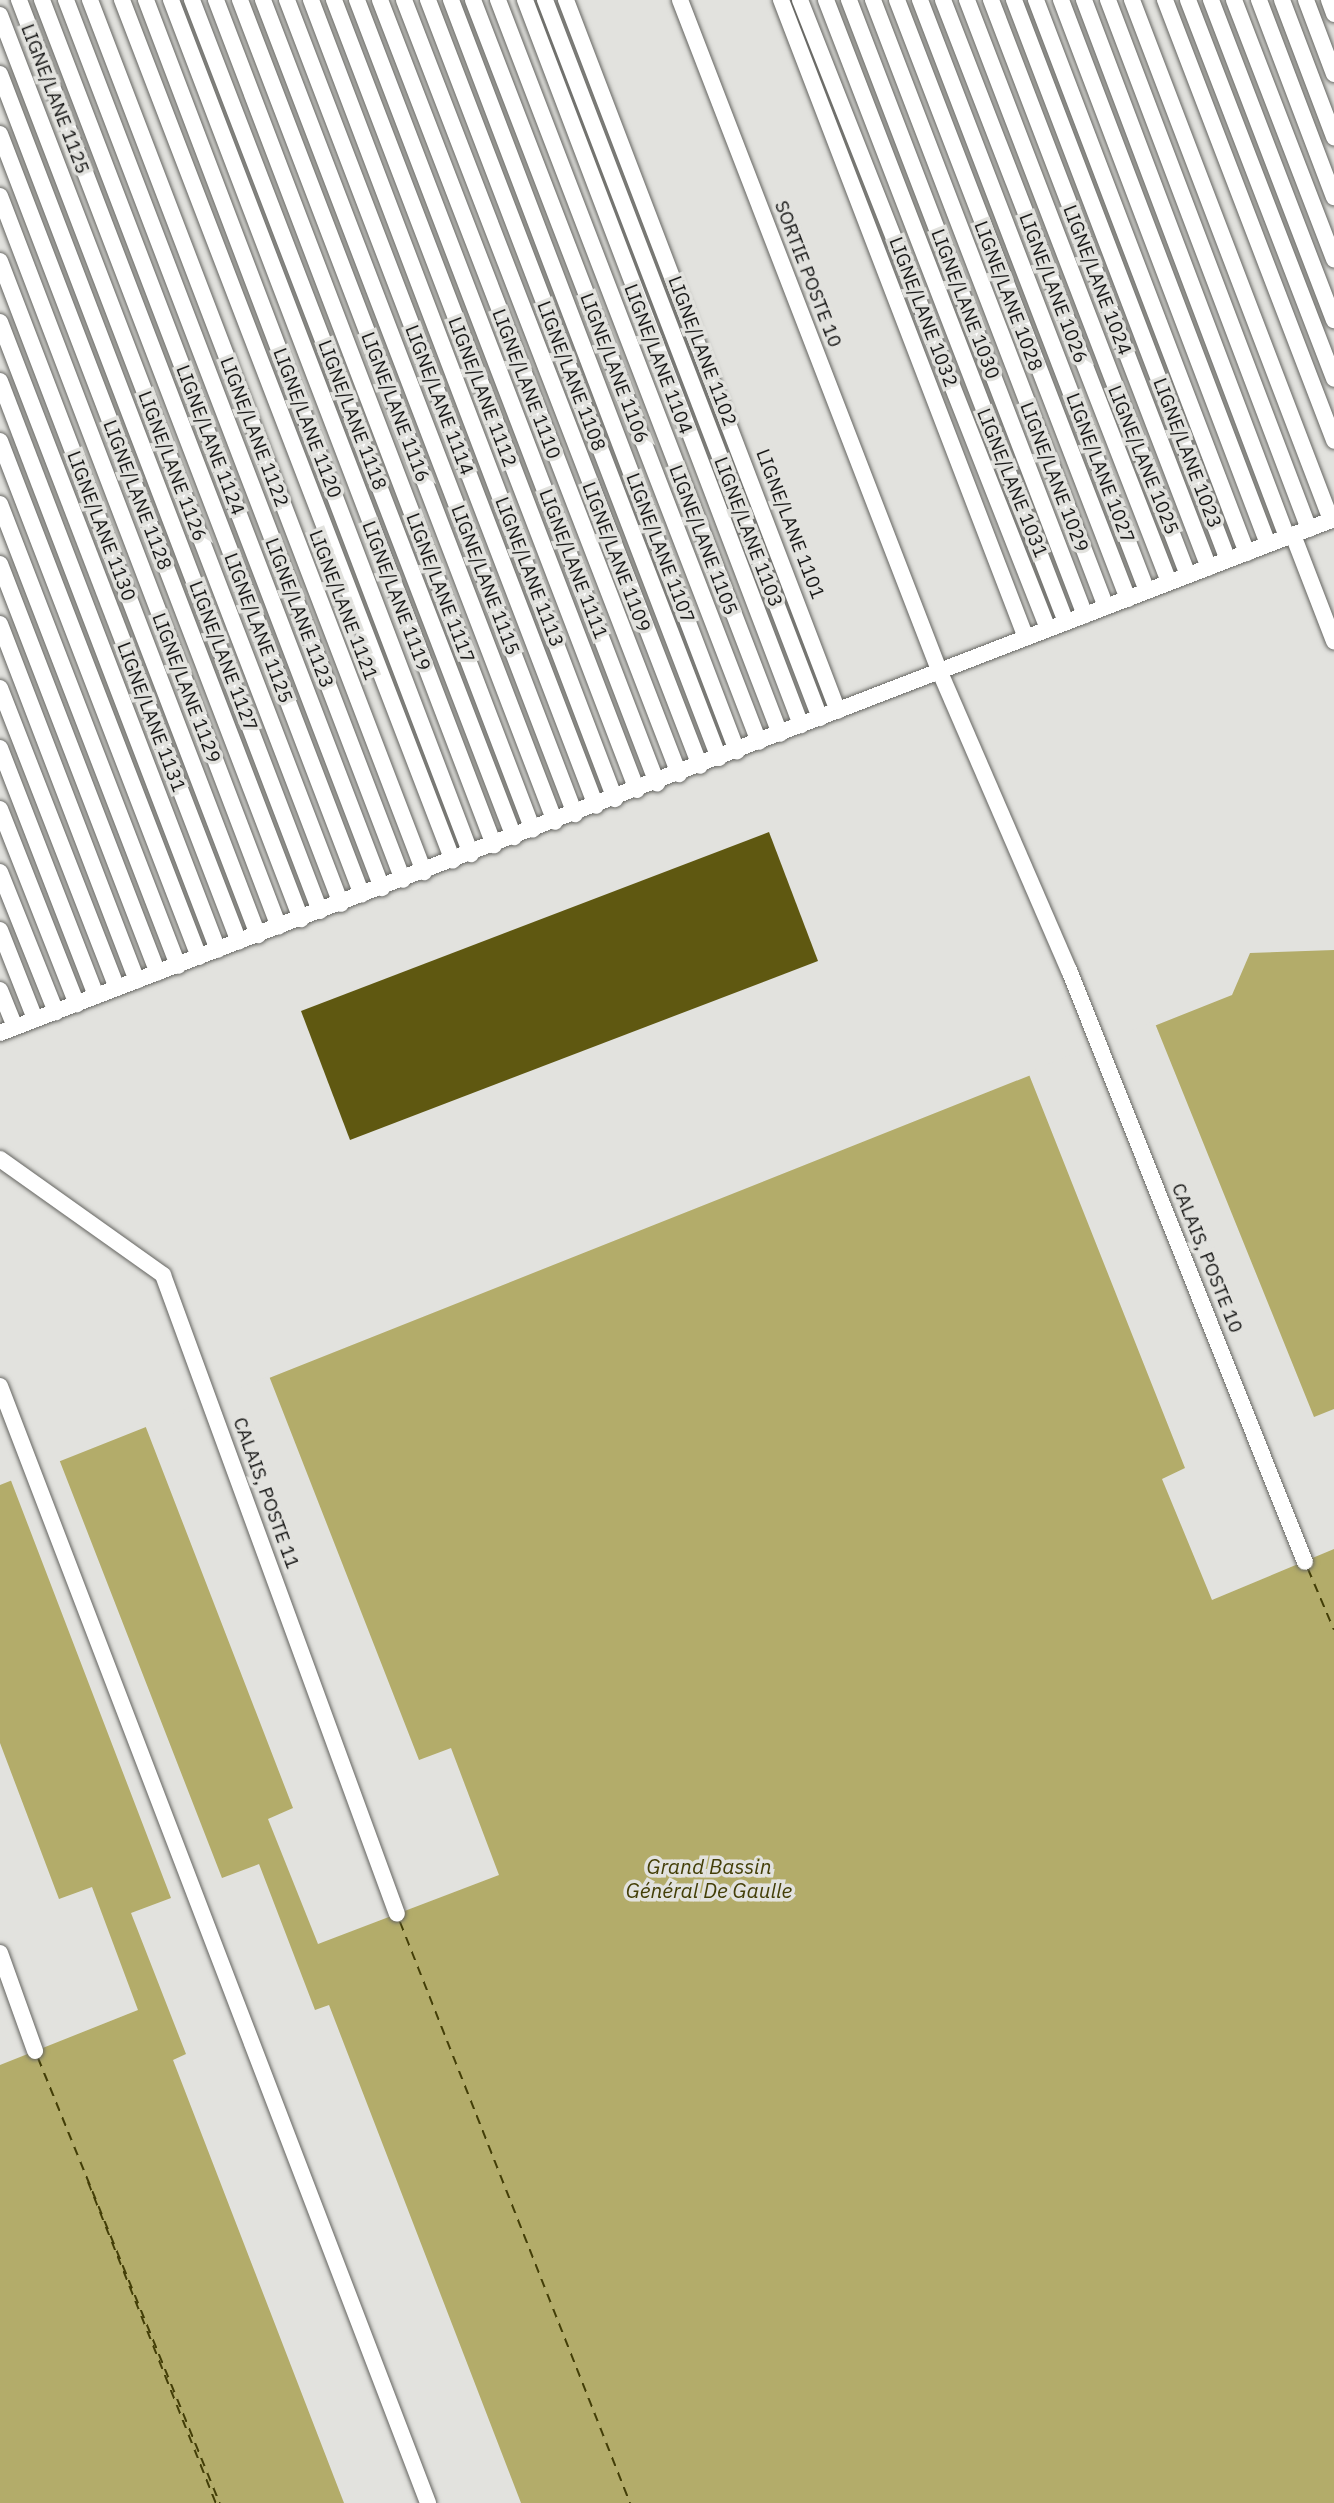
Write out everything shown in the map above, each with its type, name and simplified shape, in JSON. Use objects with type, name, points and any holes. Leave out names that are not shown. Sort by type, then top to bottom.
[{"type":"lane","name":"LIGNE/LANE 1124","points":[[19,0],[362,895]]},
{"type":"lane","name":"LIGNE/LANE 1123","points":[[42,0],[382,888]]},
{"type":"lane","name":"LIGNE/LANE 1122","points":[[66,0],[404,880]]},
{"type":"lane","name":"LIGNE/LANE 1121","points":[[90,0],[424,872]]},
{"type":"lane","name":"LIGNE/LANE 1120","points":[[122,0],[453,861]]},
{"type":"lane","name":"LIGNE/LANE 1119","points":[[146,0],[471,854]]},
{"type":"lane","name":"LIGNE/LANE 1118","points":[[171,0],[494,845]]},
{"type":"lane","name":"LIGNE/LANE 1117","points":[[192,0],[514,837]]},
{"type":"lane","name":"LIGNE/LANE 1116","points":[[216,0],[533,830]]},
{"type":"lane","name":"LIGNE/LANE 1115","points":[[240,0],[555,822]]},
{"type":"lane","name":"LIGNE/LANE 1114","points":[[263,0],[575,814]]},
{"type":"lane","name":"LIGNE/LANE 1113","points":[[287,0],[596,806]]},
{"type":"lane","name":"LIGNE/LANE 1112","points":[[311,0],[615,799]]},
{"type":"lane","name":"LIGNE/LANE 1111","points":[[334,0],[637,790]]},
{"type":"lane","name":"LIGNE/LANE 1110","points":[[357,0],[657,783]]},
{"type":"lane","name":"LIGNE/LANE 1109","points":[[380,0],[679,774]]},
{"type":"lane","name":"LIGNE/LANE 1108","points":[[404,0],[700,766]]},
{"type":"lane","name":"LIGNE/LANE 1107","points":[[428,0],[719,758]]},
{"type":"lane","name":"LIGNE/LANE 1106","points":[[451,0],[737,751]]},
{"type":"lane","name":"LIGNE/LANE 1105","points":[[473,0],[759,742]]},
{"type":"lane","name":"LIGNE/LANE 1104","points":[[498,0],[780,734]]},
{"type":"lane","name":"LIGNE/LANE 1103","points":[[525,0],[801,725]]},
{"type":"lane","name":"LIGNE/LANE 1102","points":[[545,0],[820,718]]},
{"type":"lane","name":"LIGNE/LANE 1101","points":[[566,0],[838,710]]},
{"type":"lane","name":"SORTIE POSTE 10","points":[[680,0],[939,670]]},
{"type":"lane","name":"LIGNE/LANE 1032","points":[[782,0],[1026,638]]},
{"type":"lane","name":"LIGNE/LANE 1031","points":[[800,0],[1048,629]]},
{"type":"lane","name":"LIGNE/LANE 1030","points":[[826,0],[1066,622]]},
{"type":"lane","name":"LIGNE/LANE 1029","points":[[849,0],[1085,615]]},
{"type":"lane","name":"LIGNE/LANE 1028","points":[[873,0],[1106,607]]},
{"type":"lane","name":"LIGNE/LANE 1027","points":[[897,0],[1128,598]]},
{"type":"lane","name":"LIGNE/LANE 1026","points":[[920,0],[1147,591]]},
{"type":"lane","name":"LIGNE/LANE 1025","points":[[943,0],[1169,582]]},
{"type":"lane","name":"LIGNE/LANE 1024","points":[[967,0],[1188,575]]},
{"type":"lane","name":"LIGNE/LANE 1023","points":[[991,0],[1209,568]]},
{"type":"lane","points":[[1014,0],[1228,560]]},
{"type":"lane","points":[[1036,0],[1247,553]]},
{"type":"lane","points":[[1061,0],[1268,544]]},
{"type":"lane","points":[[1084,0],[1290,536],[1334,641]]},
{"type":"lane","points":[[1108,0],[1309,529]]},
{"type":"lane","points":[[0,990],[7,1030],[657,783],[939,670],[1333,520],[1132,0]]},
{"type":"lane","points":[[1165,0],[1334,441]]},
{"type":"lane","points":[[1188,0],[1334,379]]},
{"type":"lane","points":[[1211,0],[1334,320]]},
{"type":"lane","points":[[1234,0],[1334,259]]},
{"type":"lane","points":[[1259,0],[1334,197]]},
{"type":"lane","points":[[1282,0],[1334,137]]},
{"type":"lane","points":[[1306,0],[1334,74]]},
{"type":"lane","points":[[1329,0],[1334,14]]},
{"type":"lane","name":"LIGNE/LANE 1125","points":[[0,15],[341,904]]},
{"type":"lane","name":"LIGNE/LANE 1126","points":[[0,74],[320,911]]},
{"type":"lane","name":"LIGNE/LANE 1127","points":[[0,135],[301,919]]},
{"type":"lane","name":"LIGNE/LANE 1128","points":[[0,196],[279,927]]},
{"type":"lane","name":"LIGNE/LANE 1129","points":[[0,261],[258,935]]},
{"type":"lane","name":"LIGNE/LANE 1130","points":[[0,321],[239,942]]},
{"type":"lane","name":"LIGNE/LANE 1131","points":[[0,381],[218,950]]},
{"type":"lane","points":[[0,441],[199,957]]},
{"type":"lane","points":[[0,504],[178,966]]},
{"type":"lane","points":[[0,564],[158,973]]},
{"type":"lane","points":[[0,624],[137,981]]},
{"type":"lane","name":"CALAIS, POSTE 10","points":[[939,670],[1069,970],[1305,1562]]},
{"type":"lane","points":[[0,688],[117,988]]},
{"type":"lane","points":[[0,748],[96,996]]},
{"type":"lane","points":[[0,809],[77,1004]]},
{"type":"lane","points":[[0,872],[56,1012]]},
{"type":"lane","points":[[0,930],[35,1019]]},
{"type":"lane","name":"CALAIS, POSTE 11","points":[[0,1159],[163,1275],[397,1914]]},
{"type":"lane","points":[[0,1385],[428,2503]]},
{"type":"lane","points":[[0,1953],[35,2051]]},
{"type":"water","name":"Grand Bassin Général De Gaulle","points":[[1334,950],[1334,2503],[0,2503],[0,1485],[1232,995],[1250,953]]},
{"type":"pier","points":[[1154,1021],[1314,1417],[1334,1409],[1334,1549],[1212,1600],[1162,1479],[1185,1468],[1028,1072]]},
{"type":"pier","points":[[269,1376],[419,1760],[451,1748],[499,1875],[318,1944],[268,1819],[293,1808],[145,1425]]},
{"type":"pier","points":[[59,1459],[222,1878],[259,1864],[315,2010],[329,2005],[521,2503],[344,2503],[173,2060],[186,2054],[131,1913],[171,1898],[10,1478]]},
{"type":"pier","points":[[0,1743],[59,1899],[92,1887],[138,2010],[0,2065]]},
{"type":"building","points":[[769,832],[818,961],[350,1140],[301,1011]]},
{"type":"ferry route","points":[[1308,1569],[1334,1630]]},
{"type":"ferry route","points":[[400,1922],[630,2503]]},
{"type":"ferry route","points":[[38,2058],[220,2503]]},
{"type":"ferry route","points":[[88,2182],[216,2503]]}]
